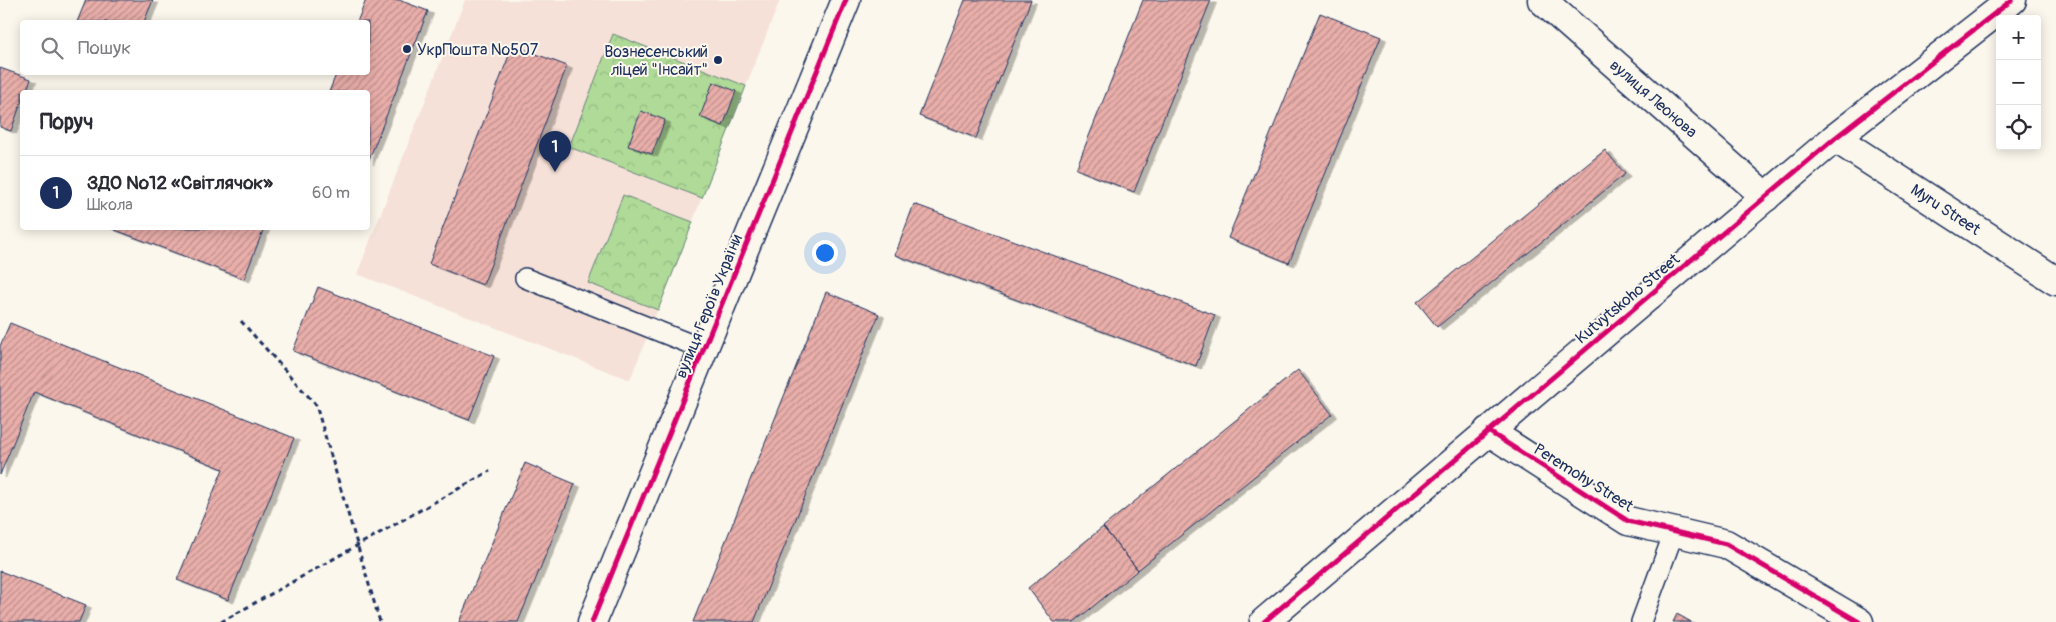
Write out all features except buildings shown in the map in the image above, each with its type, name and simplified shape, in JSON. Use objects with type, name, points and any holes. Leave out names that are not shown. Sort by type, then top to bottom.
[{"type":"street","name":"вулиця Леонова","points":[[1542,0],[1766,197]]},
{"type":"street","name":"Kutvytskoho Street","points":[[1264,622],[1836,138],[2012,0]]},
{"type":"street","name":"вулиця Героїв України","points":[[592,622],[703,349],[840,2]]},
{"type":"street","name":"Myru Street","points":[[1836,138],[2056,281]]},
{"type":"street","name":"Peremohy Street","points":[[1488,431],[1628,521],[1726,544],[1859,622]]},
{"type":"lane","points":[[525,278],[703,349]]},
{"type":"lane","points":[[1641,622],[1674,532]]},
{"type":"path","points":[[241,320],[316,405],[380,622]]},
{"type":"path","points":[[221,622],[490,470]]},
{"type":"shaded area","points":[[465,0],[780,0],[630,380],[357,274]]},
{"type":"green space","points":[[613,34],[746,86],[702,198],[569,147]]},
{"type":"green space","points":[[623,195],[693,222],[658,310],[588,283]]},
{"type":"cycle path","points":[[592,622],[846,0]]},
{"type":"cycle path","points":[[1264,622],[1835,138],[2012,0]]},
{"type":"cycle path","points":[[1488,431],[1628,521],[1726,544],[1859,622]]},
{"type":"place","name":"УкрПошта №507","points":[[407,49]]},
{"type":"place","name":"Вознесенський ліцей \"Інсайт\"","points":[[718,60]]},
{"type":"place","name":"ЗДО №12 «Світлячок»","points":[[555,172]]}]
